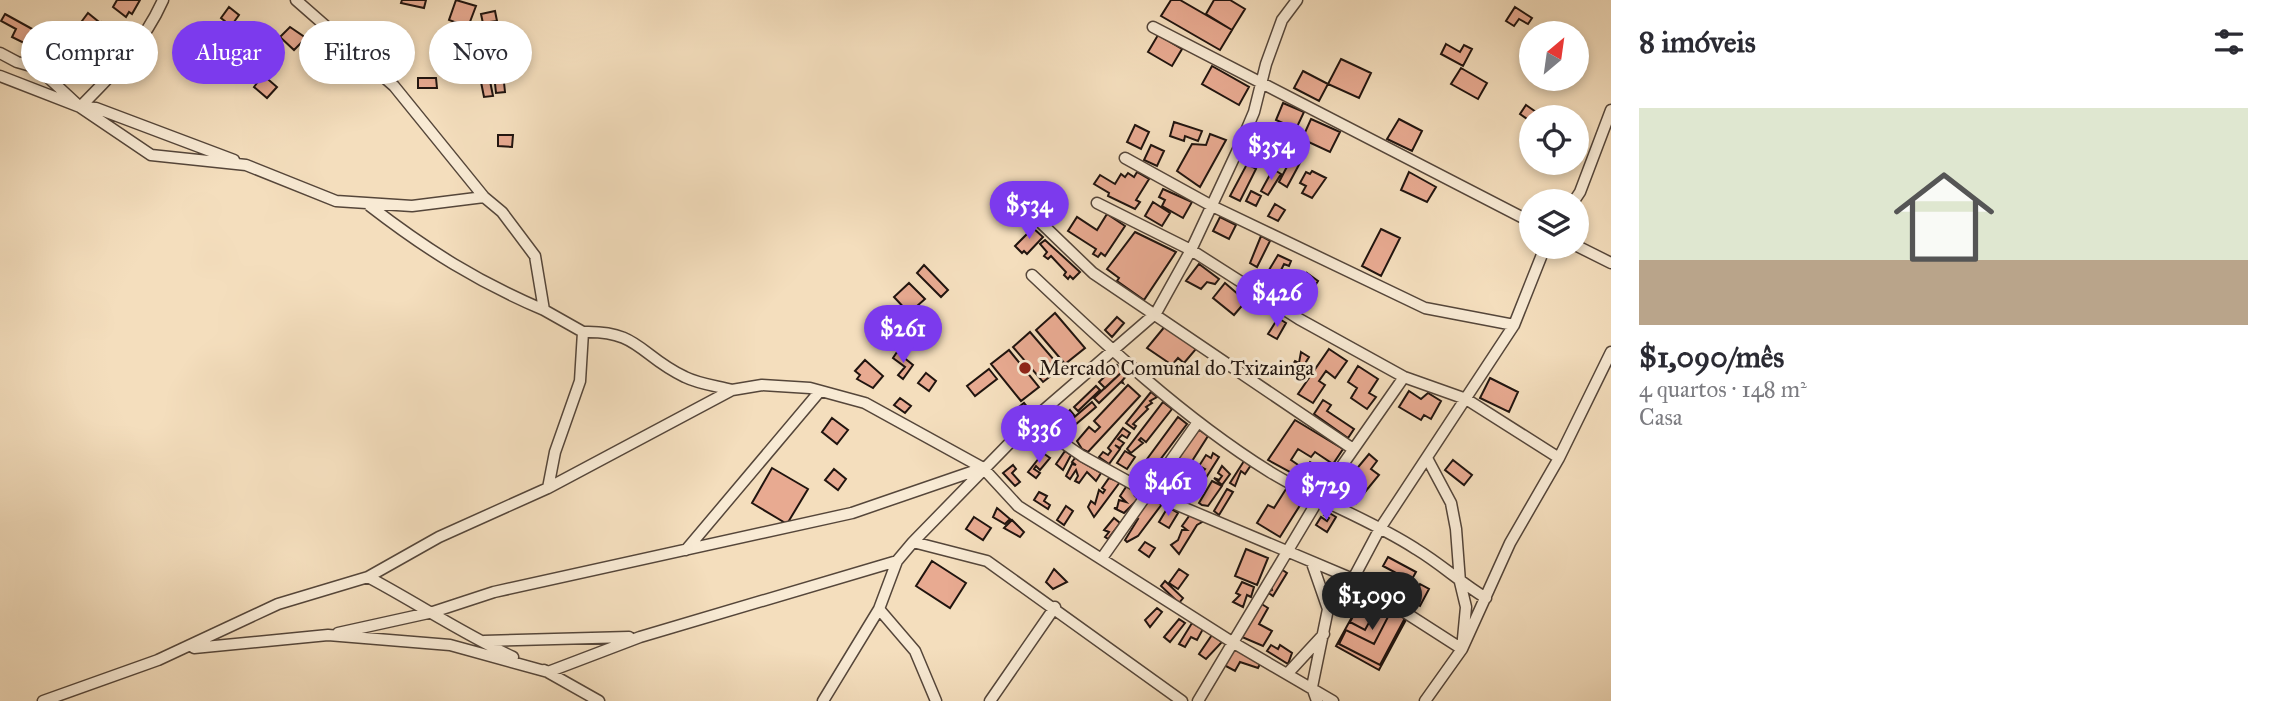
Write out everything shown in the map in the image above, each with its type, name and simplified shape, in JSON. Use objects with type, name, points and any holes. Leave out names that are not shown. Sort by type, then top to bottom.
[{"type":"street","points":[[80,107],[126,61],[152,26],[163,0]]},
{"type":"street","points":[[296,0],[394,86],[485,197],[502,212],[535,256],[544,310]]},
{"type":"street","points":[[822,701],[879,609],[897,561],[913,542],[1031,421],[1156,313],[1212,206],[1254,112],[1282,20],[1297,0]]},
{"type":"street","points":[[1153,27],[1519,216]]},
{"type":"street","points":[[0,52],[17,62],[38,68],[80,107],[151,155],[246,165]]},
{"type":"street","points":[[0,76],[80,107],[96,108],[336,201],[412,206],[485,197]]},
{"type":"street","points":[[1581,189],[1611,110]]},
{"type":"street","points":[[1125,158],[1212,206],[1425,308],[1514,325]]},
{"type":"street","points":[[1097,203],[1191,250],[1299,319],[1404,376],[1466,399],[1559,458]]},
{"type":"street","points":[[369,205],[430,252],[492,288],[544,310],[583,332],[609,331],[630,339],[646,353],[687,378],[732,390]]},
{"type":"street","points":[[1040,222],[1093,273],[1156,313],[1353,449]]},
{"type":"street","points":[[1589,252],[1611,263]]},
{"type":"street","points":[[1353,579],[1379,530],[1514,325],[1540,259]]},
{"type":"street","points":[[1032,275],[1113,351],[1198,422],[1268,471],[1318,500],[1414,547],[1486,598]]},
{"type":"street","points":[[548,488],[555,452],[580,381],[583,332]]},
{"type":"street","points":[[1425,701],[1462,649],[1510,543],[1608,367],[1611,352]]},
{"type":"street","points":[[1198,701],[1285,552],[1404,376]]},
{"type":"street","points":[[43,701],[186,648],[278,604],[368,577],[439,537],[548,488],[732,390],[762,385],[820,391],[865,403],[983,468],[1018,506],[1232,642],[1333,701]]},
{"type":"street","points":[[686,550],[820,391]]},
{"type":"street","points":[[1031,421],[1082,456],[1149,493],[1353,579],[1462,649]]},
{"type":"street","points":[[1102,558],[1198,422]]},
{"type":"street","points":[[1427,458],[1451,503],[1460,582],[1466,607],[1462,649]]},
{"type":"street","points":[[186,648],[328,635],[433,612],[494,592],[852,513],[983,468]]},
{"type":"street","points":[[913,542],[987,561],[1055,607],[1182,701]]},
{"type":"street","points":[[328,635],[450,645],[548,672],[640,637],[897,561]]},
{"type":"street","points":[[1312,563],[1328,609],[1312,687],[1317,701]]},
{"type":"street","points":[[368,577],[433,612],[478,641],[548,672],[599,701]]},
{"type":"street","points":[[990,701],[1055,607]]},
{"type":"street","points":[[879,609],[915,651],[936,701]]},
{"type":"street","points":[[1287,673],[1324,633]]},
{"type":"street","points":[[450,645],[478,641],[640,637]]},
{"type":"building","points":[[117,0],[140,0],[132,14],[129,12],[126,17],[113,7]]},
{"type":"building","points":[[402,0],[426,0],[424,8],[401,3]]},
{"type":"building","points":[[456,0],[476,6],[470,21],[449,20]]},
{"type":"building","points":[[1171,0],[1180,0],[1232,30],[1220,50],[1161,16]]},
{"type":"building","points":[[1214,0],[1230,0],[1245,9],[1232,30],[1206,14]]},
{"type":"building","points":[[229,7],[239,15],[235,21],[225,21],[221,18]]},
{"type":"building","points":[[1515,7],[1532,18],[1530,21],[1519,19],[1514,26],[1506,21]]},
{"type":"building","points":[[495,11],[497,21],[482,21],[481,14]]},
{"type":"building","points":[[88,13],[98,21],[82,21]]},
{"type":"building","points":[[5,14],[21,23],[21,42],[12,37],[16,29],[1,21]]},
{"type":"building","points":[[290,27],[299,33],[299,45],[294,50],[285,42],[285,32]]},
{"type":"building","points":[[1158,35],[1182,49],[1172,66],[1148,52]]},
{"type":"building","points":[[1446,44],[1460,52],[1464,45],[1472,49],[1463,66],[1441,54]]},
{"type":"building","points":[[1341,59],[1371,73],[1359,98],[1328,84]]},
{"type":"building","points":[[1212,66],[1249,87],[1239,105],[1202,84]]},
{"type":"building","points":[[1461,68],[1487,83],[1478,99],[1451,84]]},
{"type":"building","points":[[1303,71],[1328,84],[1319,101],[1294,88]]},
{"type":"building","points":[[418,78],[429,78],[429,84],[437,84],[437,88],[418,88]]},
{"type":"building","points":[[256,84],[274,84],[277,87],[267,98],[254,87]]},
{"type":"building","points":[[481,84],[491,84],[493,96],[484,97]]},
{"type":"building","points":[[495,84],[504,84],[505,92],[496,93]]},
{"type":"building","points":[[1283,103],[1304,112],[1296,129],[1276,120]]},
{"type":"building","points":[[1311,119],[1340,132],[1330,152],[1302,139]]},
{"type":"building","points":[[1399,119],[1422,131],[1412,151],[1387,139]]},
{"type":"building","points":[[1174,122],[1202,131],[1198,141],[1185,136],[1184,141],[1170,136]]},
{"type":"building","points":[[1135,125],[1149,132],[1141,149],[1127,142]]},
{"type":"building","points":[[1210,134],[1226,140],[1200,187],[1177,171],[1192,144],[1206,145]]},
{"type":"building","points":[[498,135],[513,135],[512,147],[498,146]]},
{"type":"building","points":[[1264,144],[1269,147],[1262,159],[1254,153],[1256,146],[1261,149]]},
{"type":"building","points":[[1151,145],[1164,151],[1157,166],[1144,160]]},
{"type":"building","points":[[1292,157],[1301,161],[1287,187],[1279,182]]},
{"type":"building","points":[[1247,164],[1256,169],[1240,201],[1230,196]]},
{"type":"building","points":[[1273,169],[1281,174],[1268,195],[1261,191]]},
{"type":"building","points":[[1312,171],[1326,178],[1312,198],[1302,193],[1306,186],[1300,183],[1306,172],[1310,174]]},
{"type":"building","points":[[1137,172],[1149,179],[1136,200],[1140,202],[1135,209],[1108,196],[1109,193],[1094,184],[1100,175],[1115,184],[1121,174],[1125,177],[1128,173],[1134,177]]},
{"type":"building","points":[[1409,172],[1436,187],[1427,202],[1401,190]]},
{"type":"building","points":[[1163,189],[1192,202],[1183,218],[1162,206],[1165,200],[1159,197]]},
{"type":"building","points":[[1251,191],[1261,196],[1256,206],[1246,201]]},
{"type":"building","points":[[1153,202],[1170,213],[1162,226],[1145,216]]},
{"type":"building","points":[[1275,204],[1285,210],[1278,221],[1268,216]]},
{"type":"building","points":[[1107,214],[1125,226],[1105,256],[1101,253],[1098,257],[1093,254],[1096,249],[1068,231],[1077,217],[1097,230]]},
{"type":"building","points":[[1220,217],[1236,225],[1229,239],[1213,231]]},
{"type":"building","points":[[1033,228],[1043,237],[1027,254],[1024,251],[1022,253],[1015,246]]},
{"type":"building","points":[[1381,229],[1400,238],[1381,276],[1362,266]]},
{"type":"building","points":[[1135,232],[1176,252],[1144,300],[1117,281],[1119,278],[1107,269]]},
{"type":"building","points":[[1261,236],[1270,241],[1257,267],[1250,263]]},
{"type":"building","points":[[1045,240],[1080,272],[1073,279],[1064,275],[1066,272],[1051,256],[1048,259],[1044,256],[1047,252],[1040,244]]},
{"type":"building","points":[[1278,255],[1291,261],[1289,266],[1284,264],[1271,291],[1260,285]]},
{"type":"building","points":[[1199,264],[1219,279],[1215,284],[1207,282],[1201,289],[1186,281]]},
{"type":"building","points":[[924,265],[948,290],[941,297],[917,273]]},
{"type":"building","points":[[1307,273],[1318,281],[1303,304],[1291,296],[1300,284],[1303,286]]},
{"type":"building","points":[[1288,275],[1300,282],[1287,303],[1278,297]]},
{"type":"building","points":[[909,283],[925,299],[909,313],[894,297]]},
{"type":"building","points":[[1225,283],[1246,301],[1234,315],[1213,298]]},
{"type":"building","points":[[1055,313],[1085,348],[1065,364],[1036,330]]},
{"type":"building","points":[[1117,317],[1124,323],[1112,337],[1105,330]]},
{"type":"building","points":[[1278,318],[1286,323],[1277,339],[1268,334]]},
{"type":"building","points":[[1166,325],[1196,349],[1184,363],[1178,358],[1172,365],[1147,348]]},
{"type":"building","points":[[1030,332],[1061,368],[1043,382],[1013,347]]},
{"type":"building","points":[[1329,349],[1347,361],[1335,378],[1326,371],[1319,381],[1325,385],[1313,403],[1298,394]]},
{"type":"building","points":[[1009,350],[1039,387],[1021,401],[991,364]]},
{"type":"building","points":[[897,352],[913,365],[903,379],[898,375],[905,367],[893,358]]},
{"type":"building","points":[[1301,352],[1309,357],[1298,375],[1290,369],[1295,361],[1299,363]]},
{"type":"building","points":[[865,360],[883,376],[873,388],[857,379],[860,375],[855,371]]},
{"type":"building","points":[[1117,365],[1123,371],[1105,388],[1099,382]]},
{"type":"building","points":[[1358,366],[1378,379],[1369,393],[1376,397],[1367,409],[1351,398],[1357,388],[1348,382]]},
{"type":"building","points":[[989,369],[997,379],[975,396],[967,386]]},
{"type":"building","points":[[1123,371],[1127,375],[1123,383],[1099,403],[1094,398]]},
{"type":"building","points":[[926,373],[936,381],[929,391],[918,383]]},
{"type":"building","points":[[1490,378],[1518,392],[1509,412],[1480,398]]},
{"type":"building","points":[[1128,385],[1140,396],[1088,452],[1082,449],[1077,441],[1089,427],[1095,432],[1100,427],[1094,421]]},
{"type":"building","points":[[1096,386],[1100,390],[1078,411],[1074,407]]},
{"type":"building","points":[[1409,391],[1421,399],[1428,393],[1441,401],[1431,419],[1424,415],[1421,420],[1399,407]]},
{"type":"building","points":[[1151,392],[1157,397],[1150,401],[1152,403],[1146,407],[1148,409],[1133,424],[1136,426],[1134,429],[1126,423]]},
{"type":"building","points":[[900,398],[911,406],[905,413],[894,405]]},
{"type":"building","points":[[1323,400],[1331,405],[1327,411],[1354,429],[1348,438],[1314,414]]},
{"type":"building","points":[[1092,402],[1096,407],[1075,425],[1071,420]]},
{"type":"building","points":[[1163,402],[1172,409],[1146,442],[1141,438],[1139,440],[1143,443],[1131,453],[1127,449]]},
{"type":"building","points":[[1024,403],[1029,409],[1014,421],[1009,415]]},
{"type":"building","points":[[1070,410],[1074,415],[1066,423],[1071,428],[1067,432],[1057,422]]},
{"type":"building","points":[[1178,417],[1187,424],[1157,464],[1160,467],[1147,483],[1136,474]]},
{"type":"building","points":[[832,418],[848,430],[837,444],[822,432]]},
{"type":"building","points":[[1295,420],[1343,449],[1333,464],[1315,452],[1311,457],[1298,449],[1291,460],[1304,469],[1299,477],[1268,460]]},
{"type":"building","points":[[1123,428],[1130,433],[1127,438],[1122,435],[1118,439],[1124,443],[1120,448],[1115,445],[1120,449],[1109,464],[1099,457],[1103,452],[1108,455],[1111,451],[1108,448]]},
{"type":"building","points":[[1198,429],[1208,436],[1171,494],[1160,487],[1169,473],[1175,473],[1171,470]]},
{"type":"building","points":[[1034,439],[1039,443],[1042,439],[1047,443],[1040,453],[1029,445]]},
{"type":"building","points":[[1065,451],[1071,455],[1063,470],[1056,464]]},
{"type":"building","points":[[1125,451],[1135,457],[1127,469],[1117,463]]},
{"type":"building","points":[[1043,453],[1050,458],[1040,470],[1036,466],[1034,469],[1040,473],[1036,478],[1028,472]]},
{"type":"building","points":[[1213,453],[1219,457],[1197,492],[1192,488],[1189,500],[1181,496],[1197,470],[1202,473],[1205,469],[1199,466],[1206,455],[1211,458]]},
{"type":"building","points":[[1369,454],[1377,461],[1371,469],[1379,475],[1356,503],[1339,490]]},
{"type":"building","points":[[1075,458],[1101,473],[1096,481],[1087,472],[1079,483],[1075,481],[1078,476],[1076,470],[1070,479],[1066,476],[1072,464],[1076,465],[1072,462]]},
{"type":"building","points":[[1453,460],[1472,475],[1464,485],[1445,470]]},
{"type":"building","points":[[1244,461],[1251,465],[1245,474],[1241,471],[1235,486],[1230,483]]},
{"type":"building","points":[[1310,462],[1325,471],[1321,477],[1324,481],[1317,485],[1301,476]]},
{"type":"building","points":[[1013,465],[1016,469],[1012,473],[1020,482],[1015,486],[1003,473]]},
{"type":"building","points":[[1222,466],[1230,474],[1222,485],[1214,478],[1219,480],[1222,476],[1218,473]]},
{"type":"building","points":[[772,468],[808,489],[787,524],[752,503]]},
{"type":"building","points":[[834,469],[846,479],[838,490],[825,480]]},
{"type":"building","points":[[1109,478],[1120,482],[1094,517],[1088,507],[1091,501],[1095,504],[1099,490],[1103,493],[1105,490],[1102,488]]},
{"type":"building","points":[[1212,481],[1222,486],[1208,506],[1202,505],[1199,503]]},
{"type":"building","points":[[1128,484],[1141,494],[1137,494],[1138,498],[1134,495],[1138,499],[1124,513],[1114,508],[1117,508],[1119,500],[1126,502],[1120,496]]},
{"type":"building","points":[[1227,489],[1233,492],[1219,515],[1214,511]]},
{"type":"building","points":[[1286,489],[1304,499],[1280,537],[1257,523],[1268,505],[1274,508]]},
{"type":"building","points":[[1039,492],[1047,496],[1044,501],[1050,505],[1048,509],[1034,500]]},
{"type":"building","points":[[1151,497],[1162,504],[1138,536],[1127,542],[1125,540],[1138,519],[1136,518]]},
{"type":"building","points":[[1066,506],[1073,511],[1064,525],[1057,520]]},
{"type":"building","points":[[1168,507],[1178,513],[1169,528],[1159,522]]},
{"type":"building","points":[[997,508],[1010,519],[1005,524],[993,517]]},
{"type":"building","points":[[1326,511],[1336,517],[1327,532],[1316,525],[1321,517],[1327,521],[1329,518],[1324,515]]},
{"type":"building","points":[[1192,512],[1204,521],[1197,525],[1179,554],[1171,545],[1178,540],[1182,530],[1187,530],[1182,526]]},
{"type":"building","points":[[974,517],[991,528],[983,540],[966,529]]},
{"type":"building","points":[[1114,518],[1120,523],[1108,539],[1105,537],[1109,532],[1104,530]]},
{"type":"building","points":[[1012,520],[1024,532],[1020,537],[1004,528]]},
{"type":"building","points":[[1145,542],[1155,548],[1149,557],[1139,550]]},
{"type":"building","points":[[1246,549],[1268,558],[1257,585],[1235,576]]},
{"type":"building","points":[[1388,557],[1416,572],[1411,581],[1383,566]]},
{"type":"building","points":[[932,561],[966,583],[950,608],[916,586]]},
{"type":"building","points":[[1054,569],[1067,582],[1053,589],[1046,582]]},
{"type":"building","points":[[1179,569],[1188,575],[1178,589],[1169,583]]},
{"type":"building","points":[[1281,569],[1287,573],[1273,596],[1267,592],[1272,590],[1271,586]]},
{"type":"building","points":[[1165,581],[1183,598],[1179,603],[1161,586]]},
{"type":"building","points":[[1242,582],[1254,587],[1251,597],[1247,595],[1243,607],[1233,602],[1240,595],[1236,593]]},
{"type":"building","points":[[1420,584],[1429,589],[1420,606],[1411,601]]},
{"type":"building","points":[[1364,595],[1407,618],[1379,670],[1336,646]]},
{"type":"building","points":[[1364,596],[1379,604],[1365,630],[1350,622]]},
{"type":"building","points":[[1260,603],[1268,608],[1259,624],[1272,631],[1263,646],[1242,637]]},
{"type":"building","points":[[1157,608],[1162,612],[1150,627],[1145,620]]},
{"type":"building","points":[[1391,611],[1405,618],[1380,665],[1339,644],[1346,630],[1374,644]]},
{"type":"building","points":[[1179,619],[1185,623],[1170,642],[1164,637]]},
{"type":"building","points":[[1192,623],[1203,629],[1197,640],[1191,637],[1185,647],[1179,644]]},
{"type":"building","points":[[1212,635],[1222,642],[1206,659],[1199,654]]},
{"type":"building","points":[[1236,645],[1260,664],[1258,668],[1240,662],[1235,671],[1224,665]]},
{"type":"building","points":[[1271,645],[1278,649],[1280,645],[1292,653],[1288,664],[1267,651]]},
{"type":"place","name":"Mercado Comunal do Txizainga","points":[[1025,368]]}]
